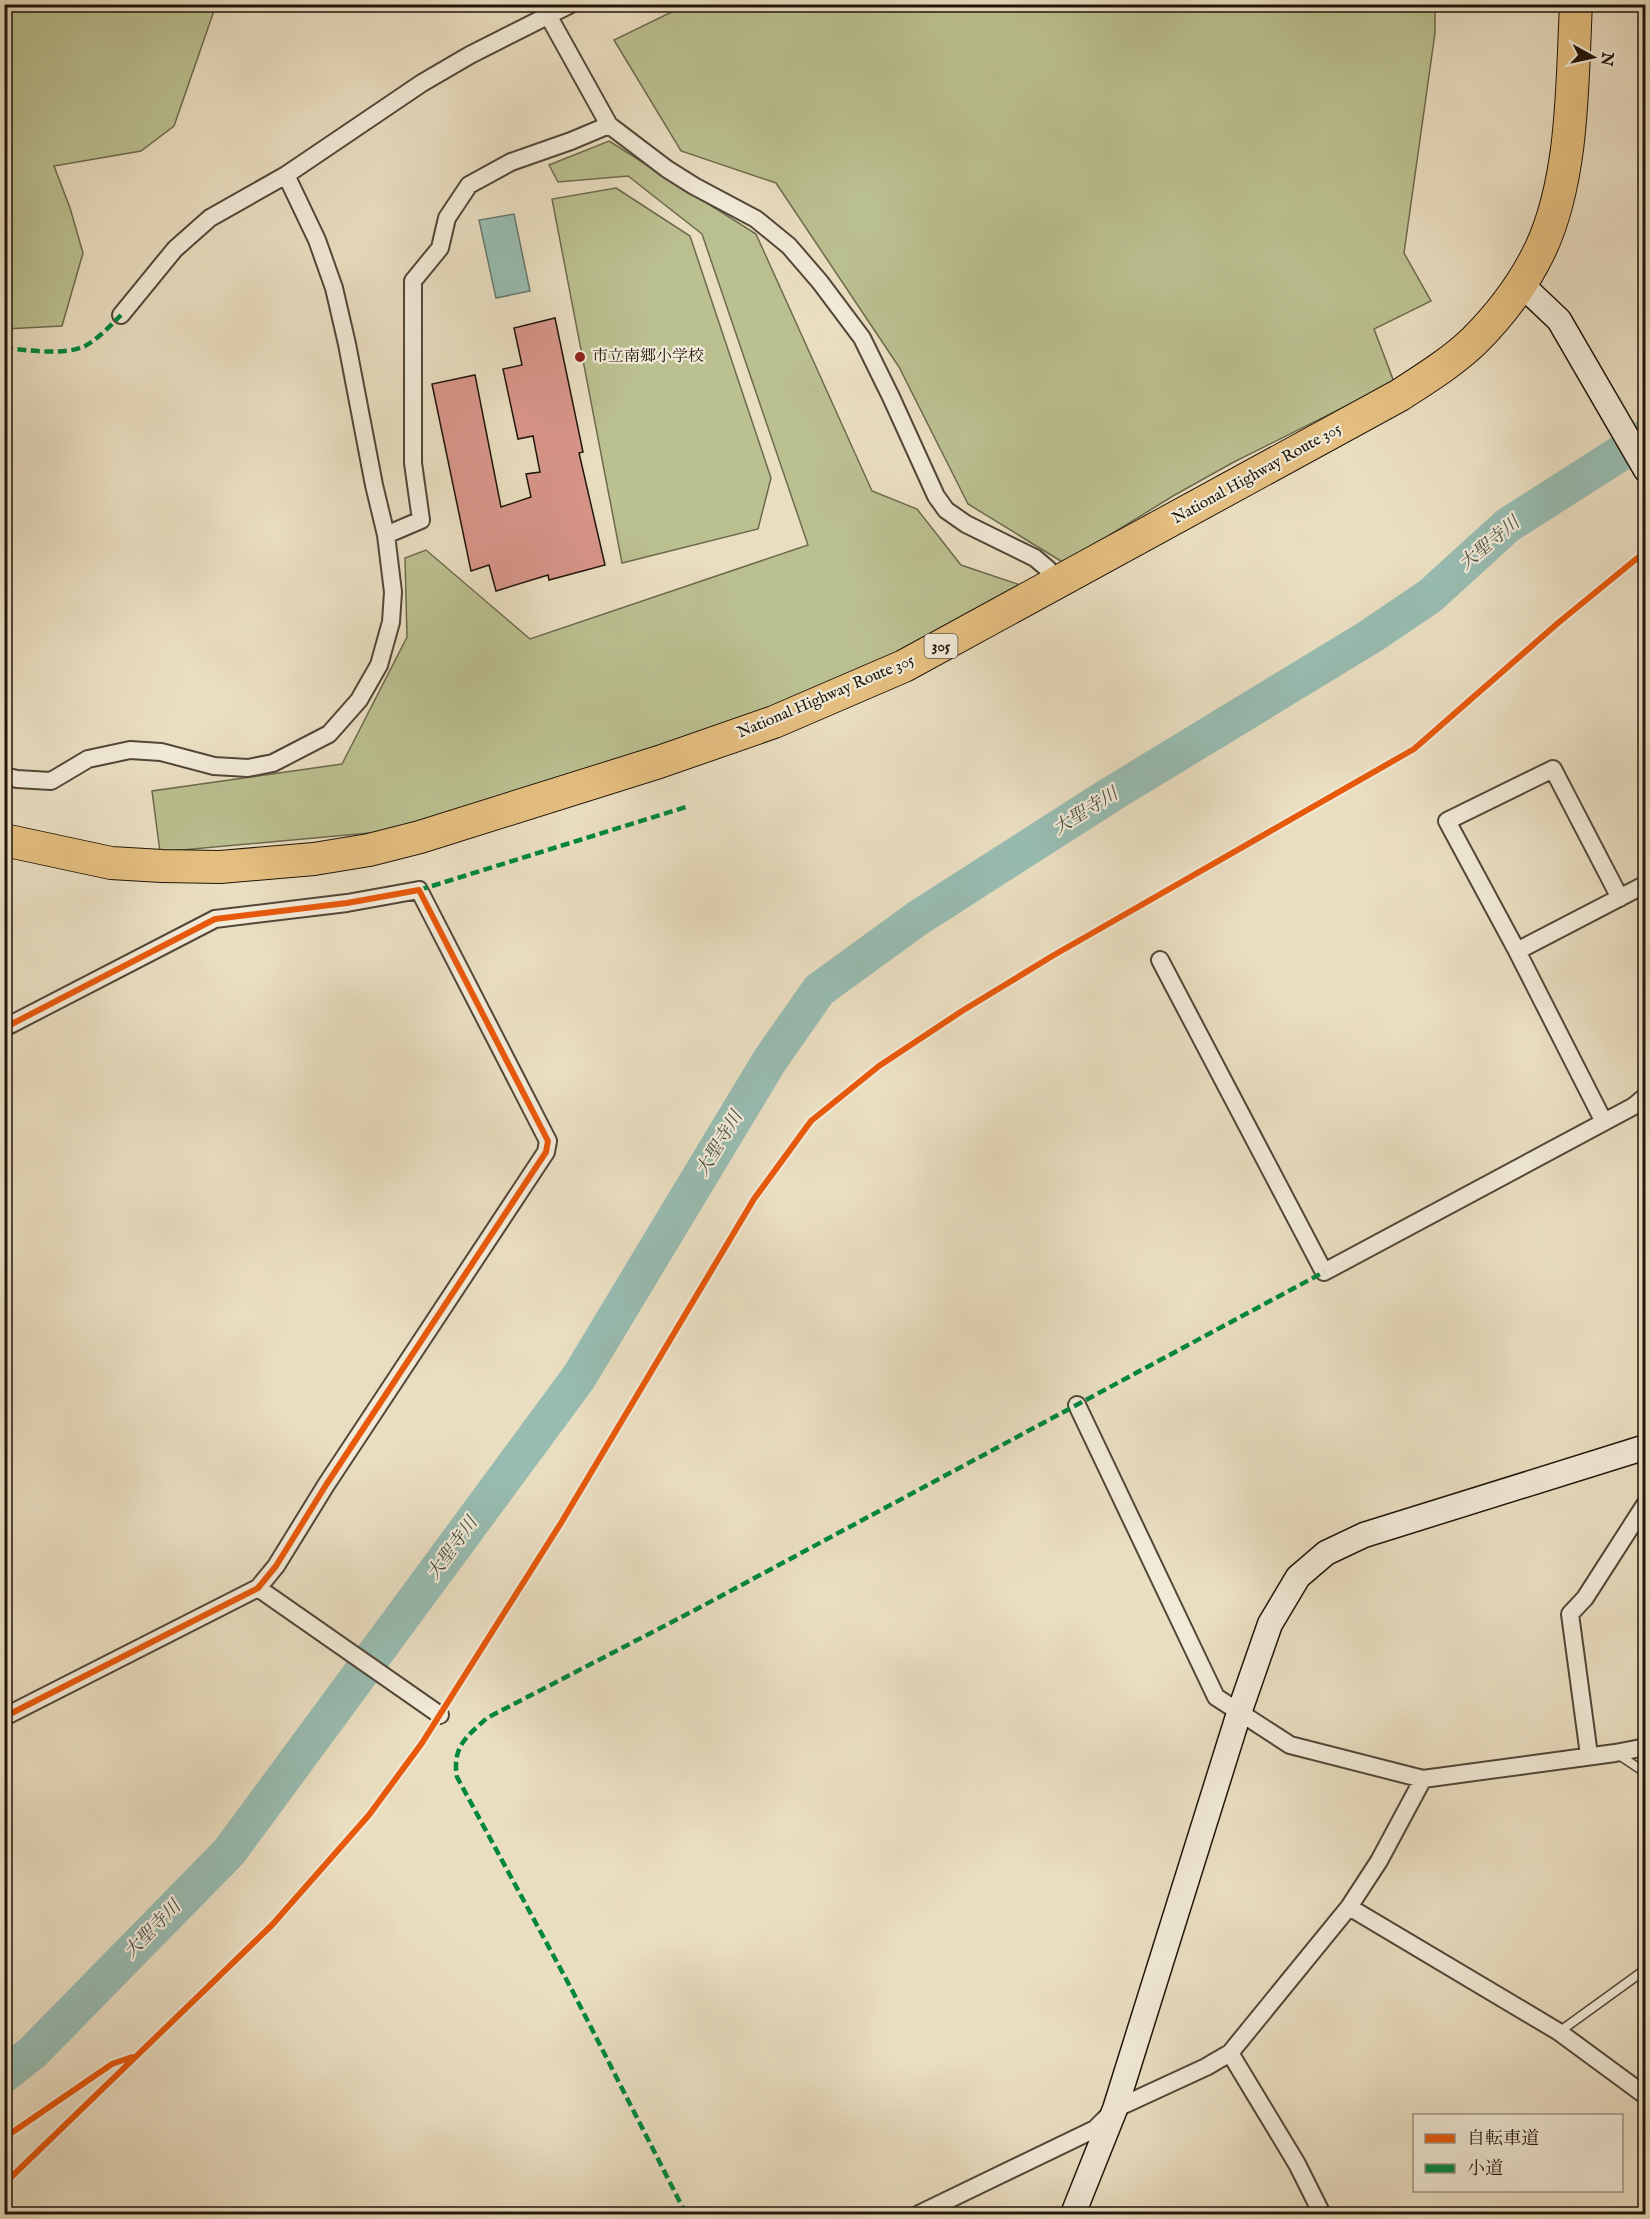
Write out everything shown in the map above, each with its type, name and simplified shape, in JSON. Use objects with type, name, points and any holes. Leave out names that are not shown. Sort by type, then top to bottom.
[{"type":"highway","name":"National Highway Route 305","points":[[4,840],[111,862],[162,866],[220,867],[264,864],[369,850],[420,837],[659,762],[774,722],[904,666],[1400,395],[1438,370],[1473,341],[1521,284],[1541,247],[1561,180],[1571,98],[1576,4]]},
{"type":"street","points":[[121,315],[175,249],[210,218],[286,175],[422,83],[470,55],[571,4]]},
{"type":"street","points":[[549,17],[609,124],[667,169],[756,219],[789,246],[862,338],[936,496],[946,510],[966,524],[1035,558],[1048,569],[1050,587]]},
{"type":"street","points":[[386,535],[422,520],[413,463],[413,281],[440,248],[447,218],[469,185],[511,162],[571,141],[609,124]]},
{"type":"street","points":[[4,776],[51,781],[88,759],[130,750],[149,750],[214,766],[248,768],[273,763],[329,735],[359,700],[379,665],[391,622],[393,592],[386,535],[334,288],[312,229],[286,175]]},
{"type":"street","points":[[1521,284],[1559,320],[1646,470]]},
{"type":"street","points":[[1604,1122],[1517,951],[1447,821],[1553,769],[1620,898]]},
{"type":"street","points":[[1517,951],[1646,884]]},
{"type":"street","points":[[4,1028],[215,919],[347,903],[419,890],[548,1141],[546,1152],[326,1485],[276,1566],[258,1588],[4,1717]]},
{"type":"street","points":[[1160,960],[1324,1272],[1634,1106],[1646,1096]]},
{"type":"street","points":[[1077,1405],[1216,1697],[1290,1745],[1423,1779],[1616,1753],[1646,1746]]},
{"type":"street","points":[[1073,2214],[1115,2109],[1239,1713],[1270,1624],[1298,1577],[1326,1552],[1364,1535],[1646,1447]]},
{"type":"street","points":[[1589,1755],[1570,1614],[1585,1598],[1646,1503]]},
{"type":"street","points":[[258,1588],[440,1714]]},
{"type":"street","points":[[919,2214],[1095,2129],[1115,2109],[1206,2067],[1230,2053],[1349,1907],[1379,1861],[1423,1779]]},
{"type":"street","points":[[1349,1907],[1559,2032],[1646,2096]]},
{"type":"street","points":[[1230,2053],[1297,2164],[1322,2214]]},
{"type":"lane","points":[[1616,1753],[1646,1773]]},
{"type":"lane","points":[[1559,2032],[1646,1969]]},
{"type":"green space","points":[[688,4],[1435,5],[1435,33],[1404,253],[1431,301],[1374,329],[1394,382],[1232,463],[1173,496],[1064,563],[968,504],[899,367],[776,183],[681,151],[614,40]]},
{"type":"green space","points":[[4,5],[216,5],[174,126],[141,151],[54,166],[70,208],[83,253],[62,326],[5,329]]},
{"type":"green space","points":[[609,141],[756,234],[872,491],[917,509],[961,565],[1023,586],[791,711],[424,828],[160,852],[152,791],[342,764],[407,637],[405,558],[426,550],[530,639],[808,545],[702,234],[628,176],[558,182],[549,165]]},
{"type":"green space","points":[[616,188],[690,236],[771,478],[758,529],[622,563],[552,199]]},
{"type":"water","points":[[514,214],[530,291],[496,298],[479,220]]},
{"type":"building","points":[[555,318],[583,452],[579,453],[605,565],[549,580],[548,575],[496,591],[489,565],[471,571],[432,384],[475,375],[501,507],[531,497],[526,474],[540,472],[533,436],[518,439],[503,369],[522,365],[514,328]]},
{"type":"waterway","name":"大聖寺川","points":[[4,2075],[33,2052],[229,1852],[579,1377],[770,1060],[819,990],[918,918],[1110,795],[1371,636],[1430,596],[1508,525],[1646,437]]},
{"type":"marked path","points":[[4,348],[45,352],[76,349],[95,340],[121,315]]},
{"type":"marked path","points":[[419,890],[686,807]]},
{"type":"marked path","points":[[686,2214],[572,1990],[457,1777],[457,1758],[462,1743],[487,1718],[695,1610],[1324,1272]]},
{"type":"cycle path","points":[[4,2184],[272,1925],[369,1815],[422,1743],[561,1523],[754,1199],[811,1121],[879,1066],[962,1011],[1054,955],[1414,749],[1558,623],[1646,551]]},
{"type":"cycle path","points":[[4,1028],[215,919],[347,903],[419,890],[548,1141],[546,1152],[326,1485],[276,1566],[258,1588],[4,1717]]},
{"type":"cycle path","points":[[4,2138],[112,2064],[132,2057]]},
{"type":"place","name":"市立南郷小学校","points":[[580,357]]}]
